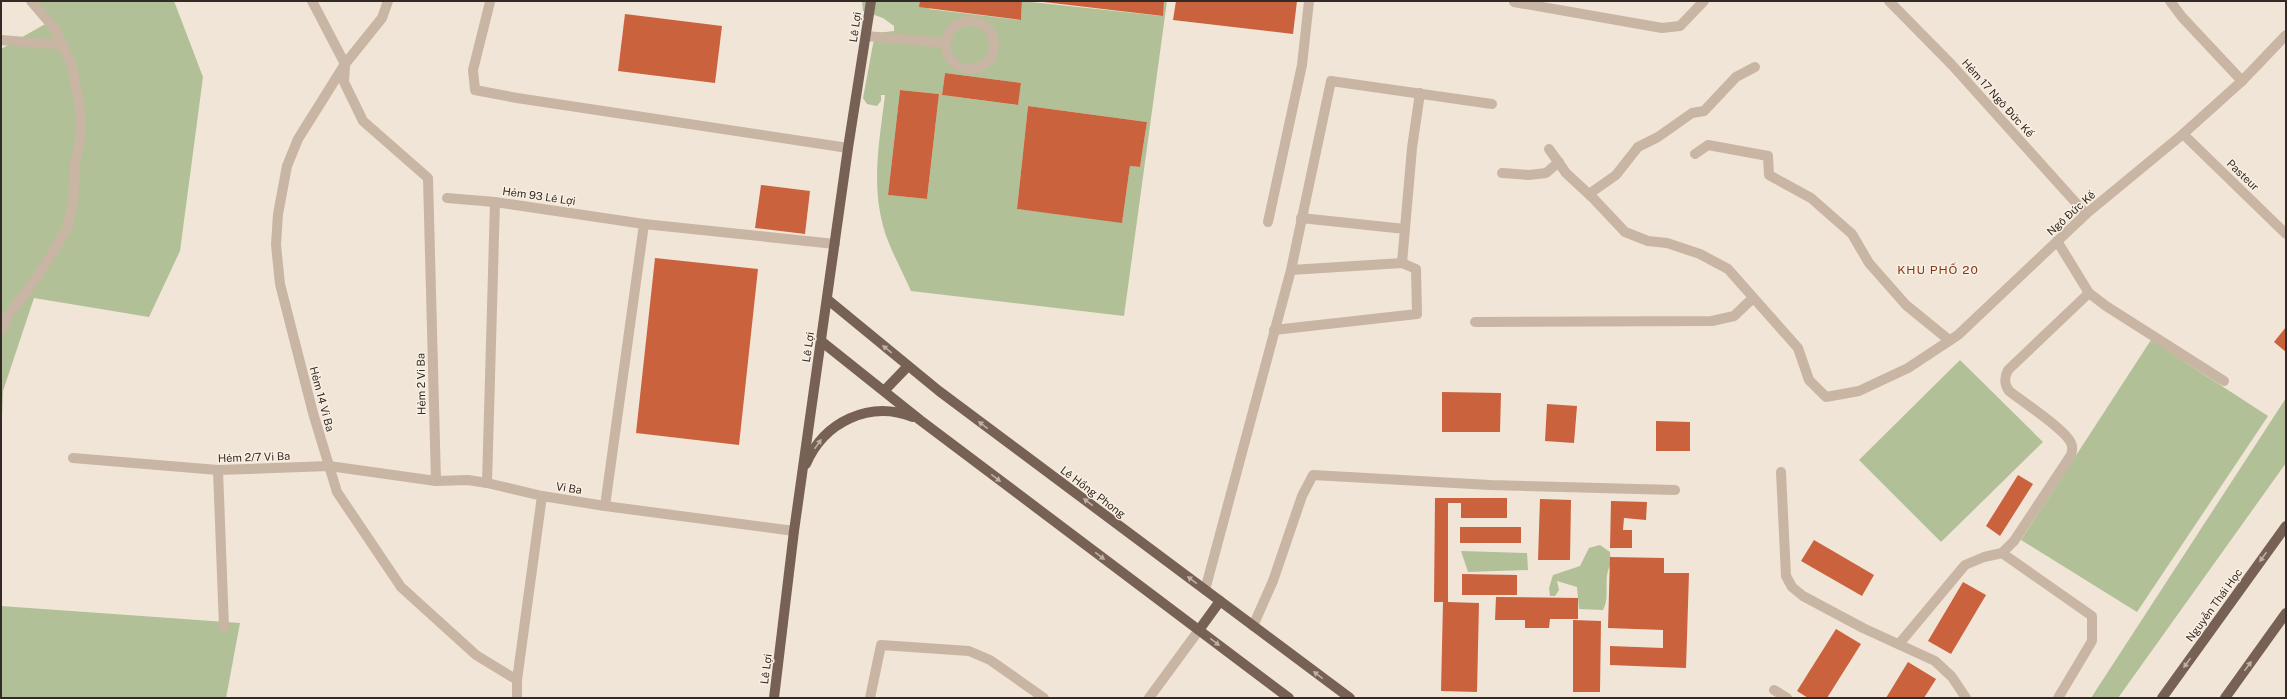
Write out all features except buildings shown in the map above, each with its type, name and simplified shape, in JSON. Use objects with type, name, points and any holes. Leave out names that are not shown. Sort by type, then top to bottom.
[{"type":"main road","name":"Lê Lợi","points":[[774,698],[794,531],[848,148],[871,1]]},
{"type":"main road","name":"Lê Hồng Phong","points":[[827,299],[939,391],[1350,698]]},
{"type":"main road","points":[[821,341],[920,420],[1289,698]]},
{"type":"main road","points":[[884,391],[908,366]]},
{"type":"main road","points":[[802,479],[814,449],[824,436],[842,421],[863,413],[879,412],[904,414],[920,420]]},
{"type":"main road","name":"Nguyễn Thái Học","points":[[2162,698],[2286,526]]},
{"type":"main road","points":[[1199,630],[1220,601]]},
{"type":"main road","points":[[2225,698],[2286,613]]},
{"type":"street","points":[[1,330],[9,314],[38,276],[66,229],[73,203],[75,163],[81,116],[72,66],[63,45],[55,29],[31,1]]},
{"type":"street","points":[[312,1],[345,64]]},
{"type":"street","name":"Hẻm 14 Vi Ba","points":[[388,1],[382,18],[345,64],[298,139],[287,166],[278,214],[276,245],[280,284],[312,413],[337,492],[401,586],[476,655],[518,680]]},
{"type":"street","points":[[1268,222],[1302,65],[1309,1]]},
{"type":"street","points":[[1514,2],[1662,28],[1680,26],[1704,1]]},
{"type":"street","name":"Hẻm 17 Ngô Đức Kế","points":[[1890,1],[1952,65],[2086,214]]},
{"type":"street","points":[[2170,1],[2182,17],[2242,81]]},
{"type":"street","points":[[490,2],[473,70],[475,90],[517,98],[848,148]]},
{"type":"street","points":[[974,22],[988,29],[994,44],[990,59],[977,68],[969,69],[962,67],[950,58],[946,43],[948,36],[958,24],[974,22]]},
{"type":"street","name":"Ngô Đức Kế","points":[[1753,298],[1798,348],[1809,380],[1826,397],[1859,391],[1908,368],[1958,335],[2086,214],[2183,134],[2242,81],[2286,35]]},
{"type":"street","points":[[866,36],[946,43]]},
{"type":"street","points":[[1,40],[63,45]]},
{"type":"street","name":"Hẻm 2 Vi Ba","points":[[345,64],[344,82],[363,121],[428,178],[436,481]]},
{"type":"street","points":[[1589,194],[1616,175],[1638,147],[1658,138],[1692,113],[1704,111],[1736,76],[1755,67]]},
{"type":"street","points":[[1205,590],[1291,270],[1331,81],[1492,104]]},
{"type":"street","points":[[1402,263],[1412,148],[1420,93]]},
{"type":"street","name":"Pasteur","points":[[2183,134],[2286,234]]},
{"type":"street","points":[[1695,154],[1708,145],[1768,156],[1769,175],[1811,198],[1852,234],[1869,263],[1906,305],[1949,340]]},
{"type":"street","points":[[1475,322],[1712,321],[1734,316],[1753,298],[1728,269],[1700,254],[1667,243],[1648,240],[1625,232],[1589,194],[1566,174],[1549,149]]},
{"type":"street","points":[[1502,172],[1529,175],[1546,174],[1559,162]]},
{"type":"street","points":[[447,198],[496,202]]},
{"type":"street","name":"Hẻm 93 Lê Lợi","points":[[487,483],[496,202],[644,224],[835,244]]},
{"type":"street","points":[[1301,218],[1405,229]]},
{"type":"street","points":[[605,506],[644,224]]},
{"type":"street","points":[[2057,241],[2089,293],[2106,306],[2224,381]]},
{"type":"street","points":[[1274,330],[1417,314],[1416,269],[1402,263],[1291,270]]},
{"type":"street","points":[[1899,644],[1965,565],[1984,557],[2002,553],[2014,541],[2072,452],[2072,444],[2064,435],[2006,388],[2005,376],[2008,370],[2089,293]]},
{"type":"street","name":"Hẻm 2/7 Vi Ba","points":[[73,458],[218,470],[329,466],[436,481]]},
{"type":"street","points":[[218,470],[224,627]]},
{"type":"street","points":[[1781,472],[1784,561],[1786,576],[1792,587],[1803,596],[1936,661],[1952,677],[1966,698]]},
{"type":"street","points":[[1253,626],[1273,581],[1302,496],[1312,475],[1490,485],[1675,490]]},
{"type":"street","points":[[436,481],[468,480],[542,496]]},
{"type":"street","name":"Vi Ba","points":[[517,698],[518,680],[542,496],[605,506],[794,531]]},
{"type":"street","points":[[2002,553],[2092,616],[2094,634],[2092,641],[2058,698]]},
{"type":"street","points":[[1149,698],[1199,630]]},
{"type":"street","points":[[870,698],[881,645],[969,651],[990,660],[1044,698]]},
{"type":"street","points":[[1774,690],[1787,698]]},
{"type":"green space","points":[[34,1],[174,1],[203,77],[180,251],[149,317],[34,298],[3,391],[1,446],[1,49],[47,23]]},
{"type":"green space","points":[[862,1],[929,1],[929,9],[1021,20],[1022,1],[1162,16],[1164,1],[1167,1],[1124,316],[911,291],[889,242],[879,210],[877,177],[879,144],[885,95],[881,95],[881,101],[877,106],[867,104],[863,98],[874,39],[877,33],[894,31],[894,26],[883,18],[863,11]],"holes":[[[945,73],[1021,83],[1017,105],[942,95]],[[900,90],[939,94],[927,199],[888,195]],[[1028,106],[1147,122],[1140,167],[1130,166],[1122,222],[1017,209]]]},
{"type":"green space","points":[[2151,340],[2268,416],[2137,612],[2021,540]]},
{"type":"green space","points":[[1960,360],[2043,442],[1941,542],[1859,460]]},
{"type":"green space","points":[[2286,398],[2286,463],[2118,698],[2091,698]]},
{"type":"green space","points":[[1600,545],[1610,552],[1611,564],[1608,569],[1606,599],[1603,610],[1579,609],[1577,587],[1557,581],[1559,590],[1555,596],[1550,596],[1549,588],[1553,575],[1580,566],[1589,548]]},
{"type":"green space","points":[[1461,551],[1527,553],[1528,570],[1468,572]]},
{"type":"green space","points":[[1,606],[240,623],[226,698],[1,698]]},
{"type":"district","name":"KHU PHỐ 20","points":[[1938,270]]}]
